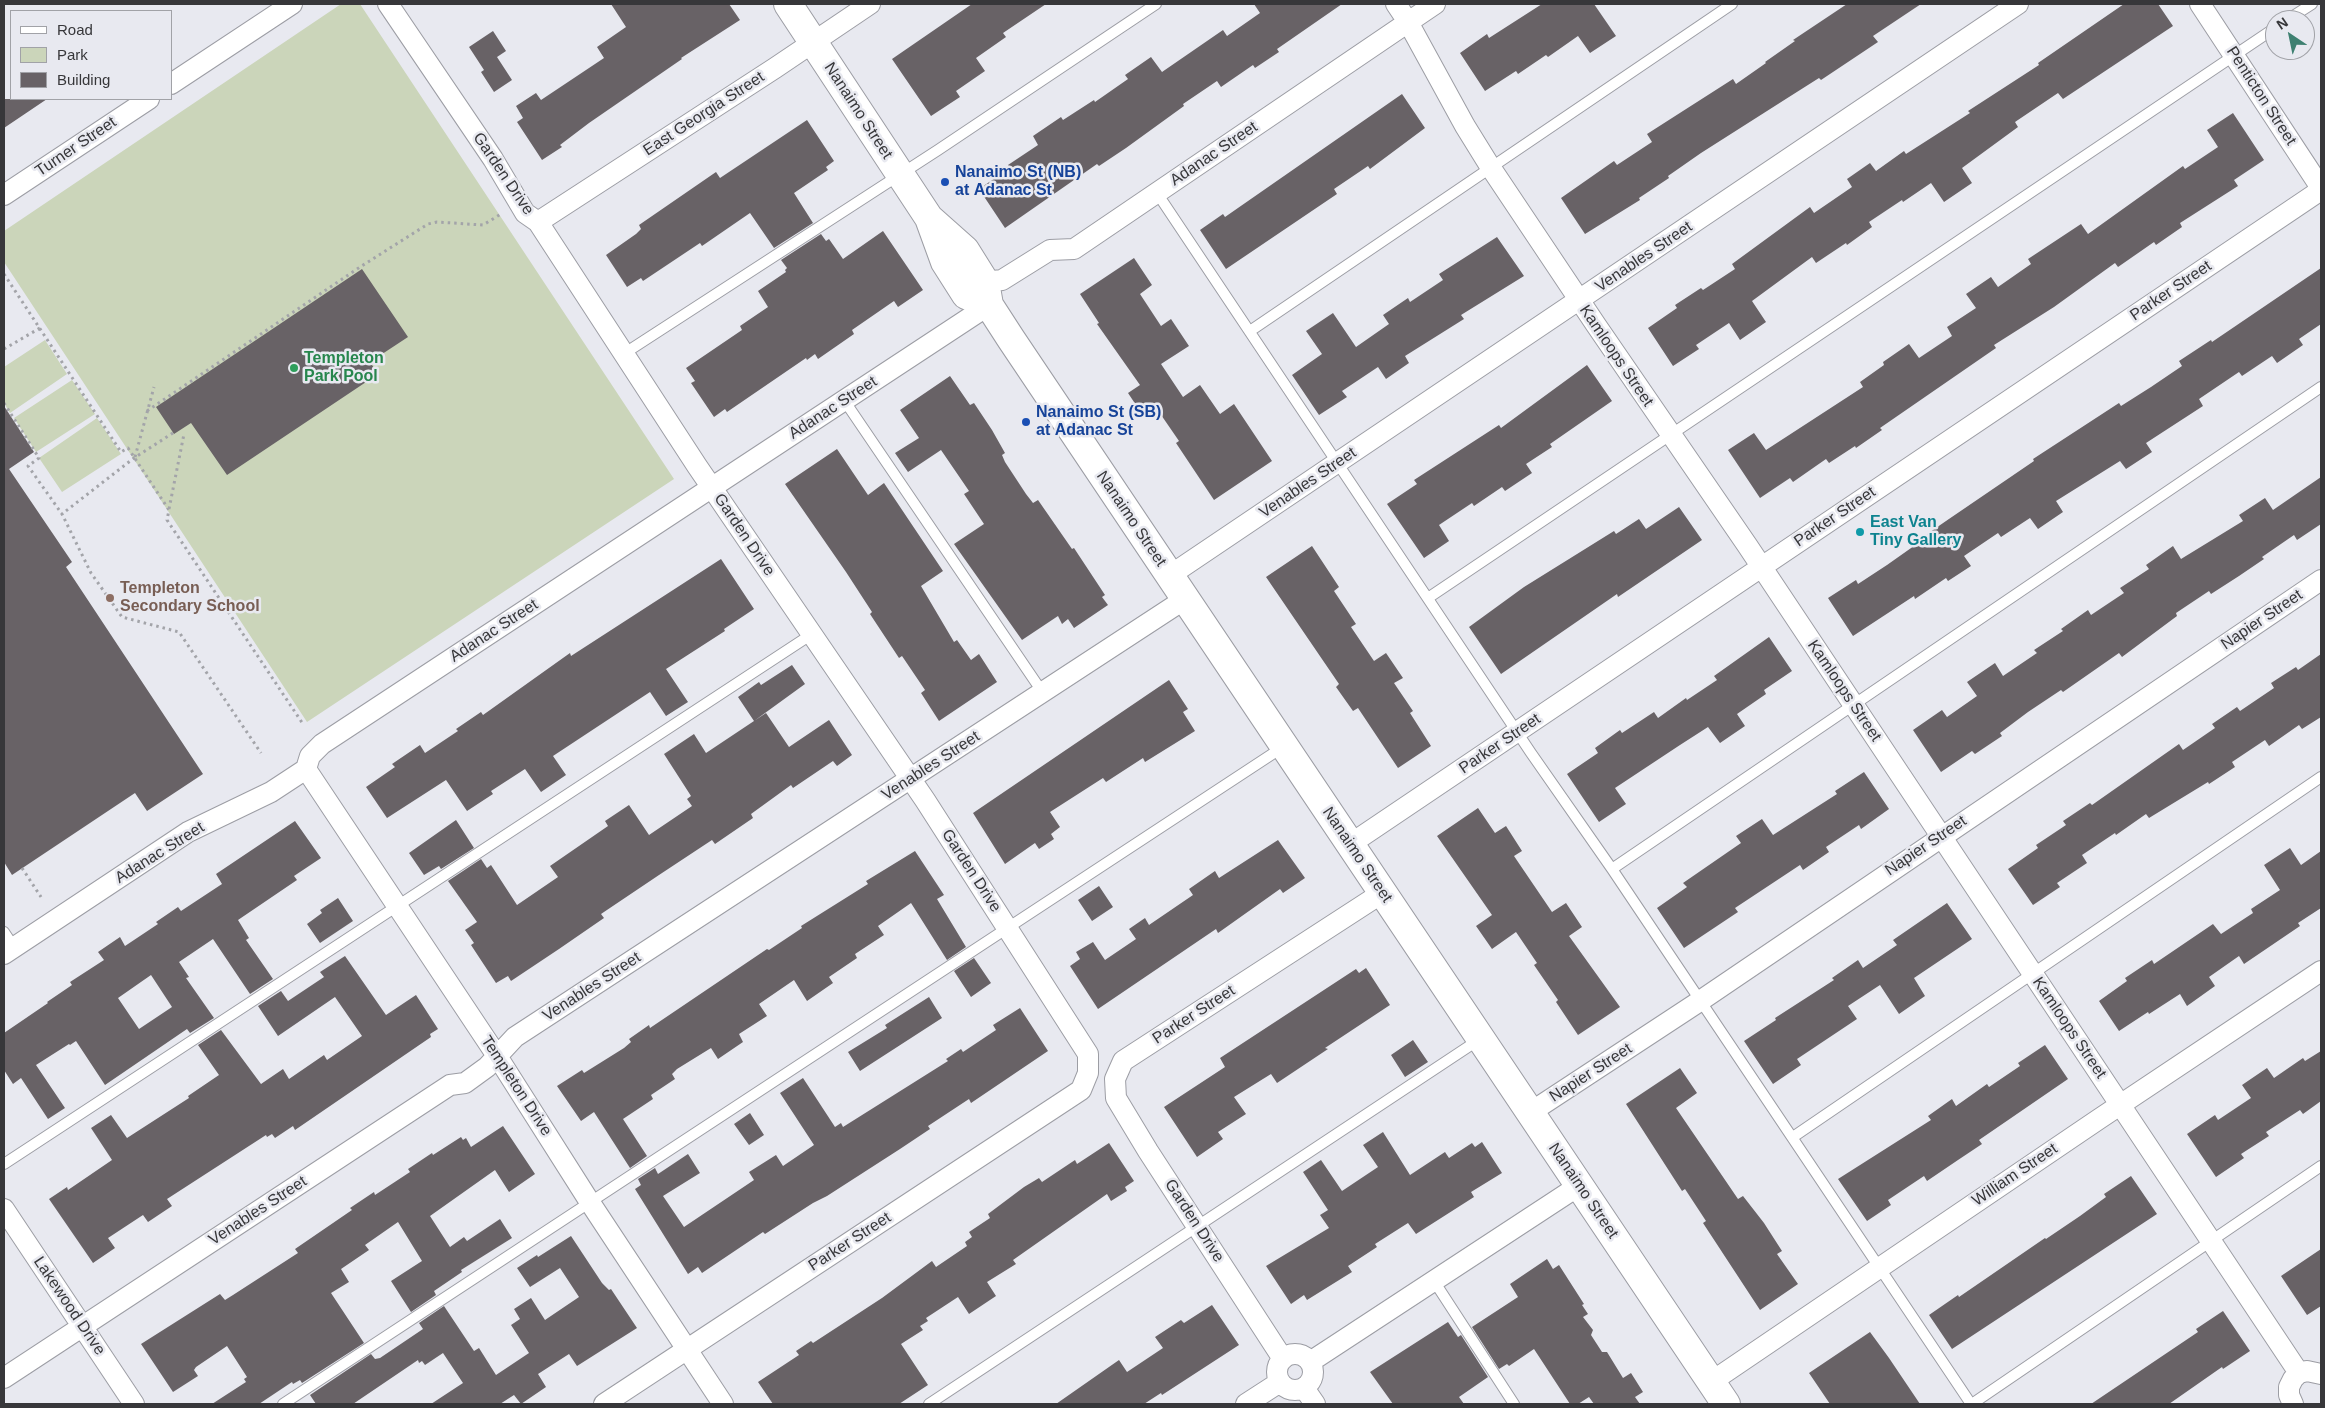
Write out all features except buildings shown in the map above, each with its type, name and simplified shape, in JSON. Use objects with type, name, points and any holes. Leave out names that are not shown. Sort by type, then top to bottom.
[{"type":"main road","name":"Nanaimo Street","points":[[788,4],[929,218],[945,262],[966,295],[987,294],[1169,576],[1726,1404]]},
{"type":"street","points":[[172,83],[292,4]]},
{"type":"street","name":"Garden Drive","points":[[388,4],[493,159],[525,213],[538,222],[712,488],[911,779],[1009,928],[1088,1054],[1088,1073]]},
{"type":"street","name":"East Georgia Street","points":[[538,222],[870,4]]},
{"type":"street","name":"Kamloops Street","points":[[1396,4],[1491,168],[1579,301],[1761,566],[2299,1373]]},
{"type":"street","name":"Adanac Street","points":[[7,944],[188,832],[270,792],[306,769],[310,756],[322,744],[844,400],[987,294],[1002,280],[1050,250],[1074,249],[1435,4]]},
{"type":"street","name":"Venables Street","points":[[1169,576],[2018,4]]},
{"type":"street","name":"Penticton Street","points":[[2200,4],[2321,189]]},
{"type":"street","name":"Turner Street","points":[[4,195],[147,100]]},
{"type":"street","name":"Parker Street","points":[[1350,845],[2321,189]]},
{"type":"street","name":"Napier Street","points":[[1531,1112],[1700,1001],[1940,836],[2321,580]]},
{"type":"street","name":"Venables Street","points":[[4,1378],[450,1084],[464,1082],[487,1067],[515,1037],[1185,600]]},
{"type":"street","name":"Templeton Drive","points":[[306,769],[497,1056],[591,1204],[723,1404]]},
{"type":"street","name":"Parker Street","points":[[1115,1079],[1123,1062],[1382,893]]},
{"type":"street","name":"William Street","points":[[1711,1382],[1879,1266],[2321,971]]},
{"type":"street","name":"Parker Street","points":[[604,1404],[1080,1090],[1088,1073]]},
{"type":"street","name":"Garden Drive","points":[[1115,1079],[1116,1098],[1148,1151],[1283,1358]]},
{"type":"street","points":[[1310,1362],[1580,1185]]},
{"type":"street","name":"Lakewood Drive","points":[[4,1209],[134,1404]]},
{"type":"street","points":[[1297,1354],[1310,1362],[1313,1376],[1309,1396],[1291,1390],[1280,1382],[1277,1370],[1283,1358],[1297,1354]]},
{"type":"street","points":[[2292,1404],[2289,1396],[2289,1387],[2299,1373],[2314,1371],[2321,1374]]},
{"type":"street","points":[[1246,1404],[1280,1382]]},
{"type":"lane","points":[[624,353],[900,174],[1156,4]]},
{"type":"lane","points":[[1250,331],[1732,4]]},
{"type":"lane","points":[[1428,598],[2265,34]]},
{"type":"lane","points":[[1157,193],[1518,733],[1612,869],[1972,1404],[2321,1166]]},
{"type":"lane","points":[[1612,869],[2321,387]]},
{"type":"lane","points":[[844,400],[1043,693]]},
{"type":"lane","points":[[4,1164],[397,904],[812,634]]},
{"type":"lane","points":[[283,1404],[591,1204],[1284,746]]},
{"type":"lane","points":[[1793,1137],[2321,777]]},
{"type":"lane","points":[[928,1404],[1480,1038]]},
{"type":"lane","points":[[1434,1281],[1514,1404]]},
{"type":"path","points":[[147,411],[360,267],[428,224],[437,222],[483,226],[505,211]]},
{"type":"path","points":[[4,274],[122,452],[128,448],[168,510]]},
{"type":"path","points":[[4,349],[40,328]]},
{"type":"path","points":[[134,458],[154,388]]},
{"type":"path","points":[[4,403],[39,458],[28,466],[62,514],[91,573],[122,617],[179,632],[261,752]]},
{"type":"path","points":[[62,514],[134,458],[173,433]]},
{"type":"path","points":[[184,434],[166,520],[303,724]]},
{"type":"path","points":[[22,868],[40,897]]},
{"type":"green space","points":[[341,4],[360,4],[674,479],[307,722],[4,262],[4,231]]},
{"type":"green space","points":[[45,340],[67,374],[10,413],[4,403],[4,367]]},
{"type":"green space","points":[[72,380],[95,414],[36,452],[14,418]]},
{"type":"green space","points":[[97,418],[121,454],[62,492],[39,458]]},
{"type":"place","name":"Nanaimo St (NB) at Adanac St","points":[[945,182]]},
{"type":"place","name":"Templeton Park Pool","points":[[294,368]]},
{"type":"place","name":"Nanaimo St (SB) at Adanac St","points":[[1026,422]]},
{"type":"place","name":"East Van Tiny Gallery","points":[[1860,532]]},
{"type":"place","name":"Templeton Secondary School","points":[[110,598]]}]
